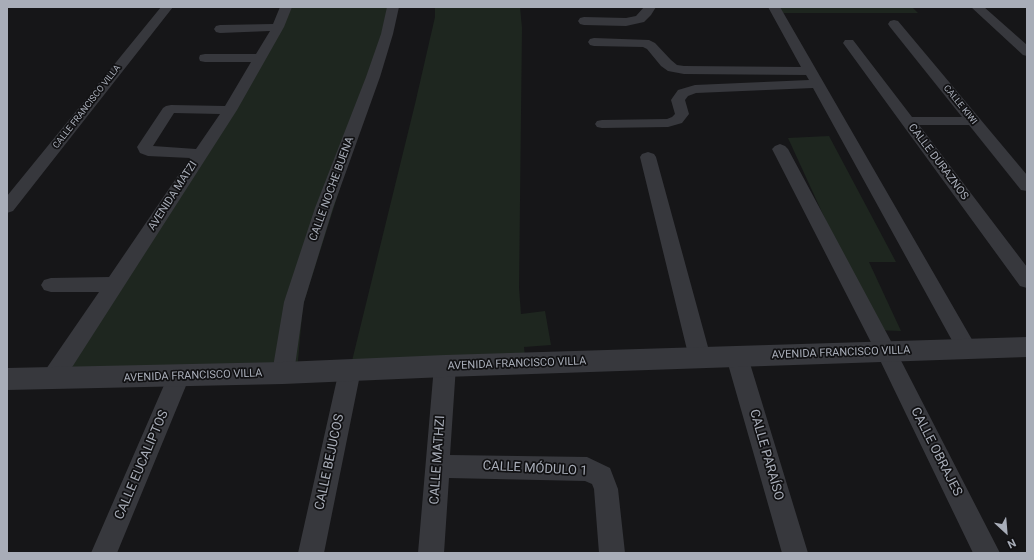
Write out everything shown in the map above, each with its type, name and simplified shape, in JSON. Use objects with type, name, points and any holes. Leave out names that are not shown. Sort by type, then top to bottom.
[{"type":"street","name":"CALLE FRANCISCO VILLA","points":[[7,207],[167,7]]},
{"type":"street","name":"AVENIDA MATZI","points":[[52,379],[230,110],[278,27],[286,7]]},
{"type":"street","name":"CALLE NOCHE BUENA","points":[[283,373],[294,302],[324,208],[373,77],[387,34],[393,7]]},
{"type":"street","points":[[584,21],[626,22],[640,19],[647,13],[650,7]]},
{"type":"street","points":[[774,7],[967,349]]},
{"type":"street","points":[[977,7],[1027,52]]},
{"type":"street","name":"CALLE KIWI","points":[[894,24],[1027,186]]},
{"type":"street","points":[[220,29],[278,27]]},
{"type":"street","points":[[594,42],[645,43],[651,46],[666,63],[673,68],[684,70],[814,77]]},
{"type":"street","name":"CALLE DURAZNOS","points":[[849,43],[1027,281]]},
{"type":"street","points":[[206,58],[260,58]]},
{"type":"street","points":[[602,124],[668,123],[676,120],[682,114],[678,100],[683,93],[695,90],[814,77]]},
{"type":"street","points":[[201,154],[148,151],[145,150],[145,147],[168,111],[171,109],[230,110]]},
{"type":"street","points":[[907,121],[974,121]]},
{"type":"street","name":"CALLE OBRAJES","points":[[780,149],[886,351],[987,553]]},
{"type":"street","points":[[648,157],[700,358]]},
{"type":"street","points":[[51,285],[115,284]]},
{"type":"street","name":"AVENIDA FRANCISCO VILLA","points":[[7,379],[283,373],[445,366],[1027,347]]},
{"type":"street","name":"CALLE PARAÍSO","points":[[737,357],[795,553]]},
{"type":"street","name":"CALLE MATHZI","points":[[431,553],[445,366]]},
{"type":"street","name":"CALLE BEJUCOS","points":[[311,553],[350,370]]},
{"type":"street","name":"CALLE EUCALIPTOS","points":[[104,553],[179,376]]},
{"type":"street","name":"CALLE MÓDULO 1","points":[[437,466],[587,469],[602,476],[606,489],[612,553]]},
{"type":"shaded area","points":[[282,7],[394,7],[385,46],[303,305],[297,371],[53,379],[272,33]]},
{"type":"shaded area","points":[[435,7],[520,7],[522,28],[519,288],[521,314],[545,311],[551,345],[524,347],[526,365],[350,369],[415,104],[435,17]]},
{"type":"shaded area","points":[[769,7],[912,7],[918,13],[773,13]]},
{"type":"shaded area","points":[[829,136],[896,262],[869,262],[901,331],[876,330],[788,138]]}]
